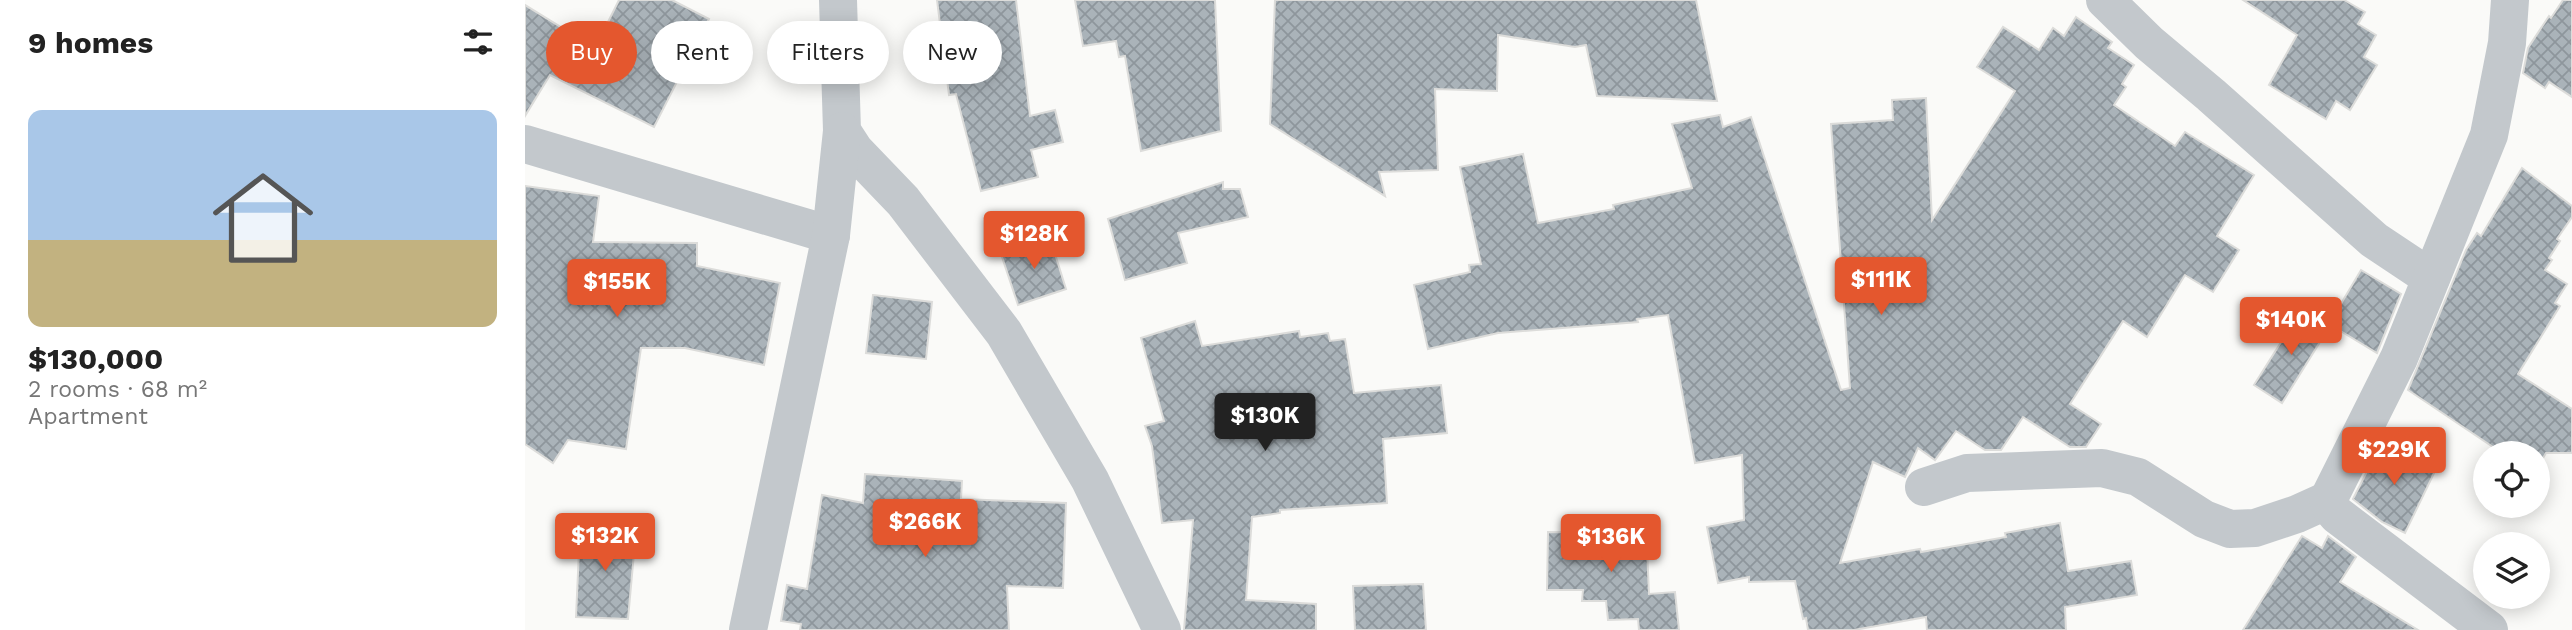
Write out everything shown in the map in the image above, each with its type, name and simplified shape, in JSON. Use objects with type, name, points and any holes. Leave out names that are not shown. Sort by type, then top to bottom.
[{"type":"street","points":[[748,630],[849,141],[838,0]]},
{"type":"street","points":[[2105,0],[2148,43],[2211,94],[2374,240],[2431,278]]},
{"type":"street","points":[[2489,630],[2337,515],[2329,500],[2399,358],[2489,135],[2507,43],[2510,0]]},
{"type":"street","points":[[849,141],[903,201],[1004,333],[1090,480],[1162,630]]},
{"type":"street","points":[[525,144],[831,235]]},
{"type":"street","points":[[1924,487],[1967,473],[2102,468],[2138,477],[2204,519],[2230,529],[2255,528],[2329,500]]},
{"type":"building","points":[[619,0],[672,0],[709,19],[651,21],[651,84],[676,84],[654,127],[568,84],[637,84],[637,21],[608,21]]},
{"type":"building","points":[[937,0],[1016,0],[1030,116],[1055,110],[1063,142],[1031,150],[1038,177],[981,191],[956,94],[949,95],[948,84],[1002,84],[1002,21],[940,21]]},
{"type":"building","points":[[1075,0],[1215,0],[1221,131],[1141,151],[1125,56],[1119,57],[1116,41],[1083,46]]},
{"type":"building","points":[[1275,0],[1696,0],[1717,101],[1597,96],[1586,45],[1575,47],[1498,35],[1497,91],[1435,89],[1438,170],[1379,172],[1385,196],[1270,124]]},
{"type":"building","points":[[2243,0],[2344,0],[2365,12],[2358,24],[2376,35],[2364,57],[2377,65],[2350,110],[2336,101],[2326,119],[2269,85],[2297,35]]},
{"type":"building","points":[[2563,0],[2572,0],[2572,97],[2549,82],[2545,88],[2523,73],[2528,48]]},
{"type":"building","points":[[525,5],[551,21],[546,21],[546,82],[525,116]]},
{"type":"building","points":[[2076,17],[2112,42],[2108,48],[2134,65],[2122,84],[2126,87],[2114,105],[2175,146],[2185,132],[2254,175],[2217,236],[2239,250],[2213,292],[2185,275],[2147,337],[2123,321],[2070,404],[2101,424],[2086,447],[2070,447],[2023,417],[2001,450],[1985,450],[1956,431],[1935,460],[1918,448],[1905,477],[1873,462],[1840,563],[2006,537],[2005,533],[2060,523],[2068,571],[2131,561],[2137,595],[2065,607],[2066,630],[1927,630],[1926,617],[1854,630],[1808,630],[1795,581],[1749,582],[1749,577],[1718,583],[1707,527],[1744,520],[1742,455],[1695,463],[1668,315],[1637,319],[1638,322],[1498,333],[1428,349],[1414,285],[1470,272],[1469,265],[1481,264],[1460,167],[1523,154],[1538,223],[1614,209],[1613,205],[1692,188],[1672,124],[1720,115],[1723,127],[1751,117],[1841,390],[1850,388],[1831,124],[1893,120],[1892,100],[1926,98],[1932,220],[2015,91],[1977,67],[2003,27],[2039,50],[2053,28],[2064,36]]},
{"type":"building","points":[[2522,168],[2572,206],[2572,217],[2557,239],[2560,241],[2545,270],[2567,284],[2555,303],[2560,306],[2518,374],[2572,409],[2572,453],[2550,453],[2550,441],[2484,441],[2408,390],[2466,250],[2477,233],[2481,236]]},
{"type":"building","points":[[1223,182],[1223,189],[1240,189],[1248,217],[1178,233],[1187,263],[1125,280],[1108,219]]},
{"type":"building","points":[[525,186],[599,196],[593,242],[697,243],[697,266],[780,283],[764,365],[685,348],[641,348],[626,449],[568,440],[553,463],[525,444]]},
{"type":"building","points":[[1050,238],[1066,289],[1018,305],[1001,254]]},
{"type":"building","points":[[2361,270],[2401,294],[2377,353],[2329,324]]},
{"type":"building","points":[[873,295],[932,302],[926,359],[866,353]]},
{"type":"building","points":[[2300,312],[2328,329],[2282,403],[2254,385]]},
{"type":"building","points":[[1195,321],[1202,346],[1299,331],[1300,337],[1328,333],[1330,341],[1345,339],[1354,393],[1441,385],[1447,433],[1383,439],[1387,503],[1280,510],[1280,513],[1252,517],[1246,600],[1316,604],[1316,630],[1184,630],[1193,520],[1162,523],[1152,446],[1145,426],[1164,421],[1141,338]]},
{"type":"building","points":[[2382,442],[2436,469],[2405,533],[2382,522],[2353,499]]},
{"type":"building","points":[[865,474],[962,481],[961,499],[1066,503],[1063,588],[1007,586],[1009,630],[800,630],[801,624],[781,621],[787,585],[807,589],[822,495],[863,503]]},
{"type":"building","points":[[1646,525],[1649,594],[1675,592],[1679,630],[1639,630],[1638,619],[1608,620],[1606,601],[1582,601],[1583,590],[1547,590],[1548,532],[1601,533],[1600,526]]},
{"type":"building","points":[[580,528],[636,531],[628,619],[576,617]]},
{"type":"building","points":[[2302,536],[2322,548],[2328,536],[2356,557],[2340,582],[2418,630],[2243,630]]},
{"type":"building","points":[[1423,584],[1426,630],[1355,630],[1353,586]]}]
